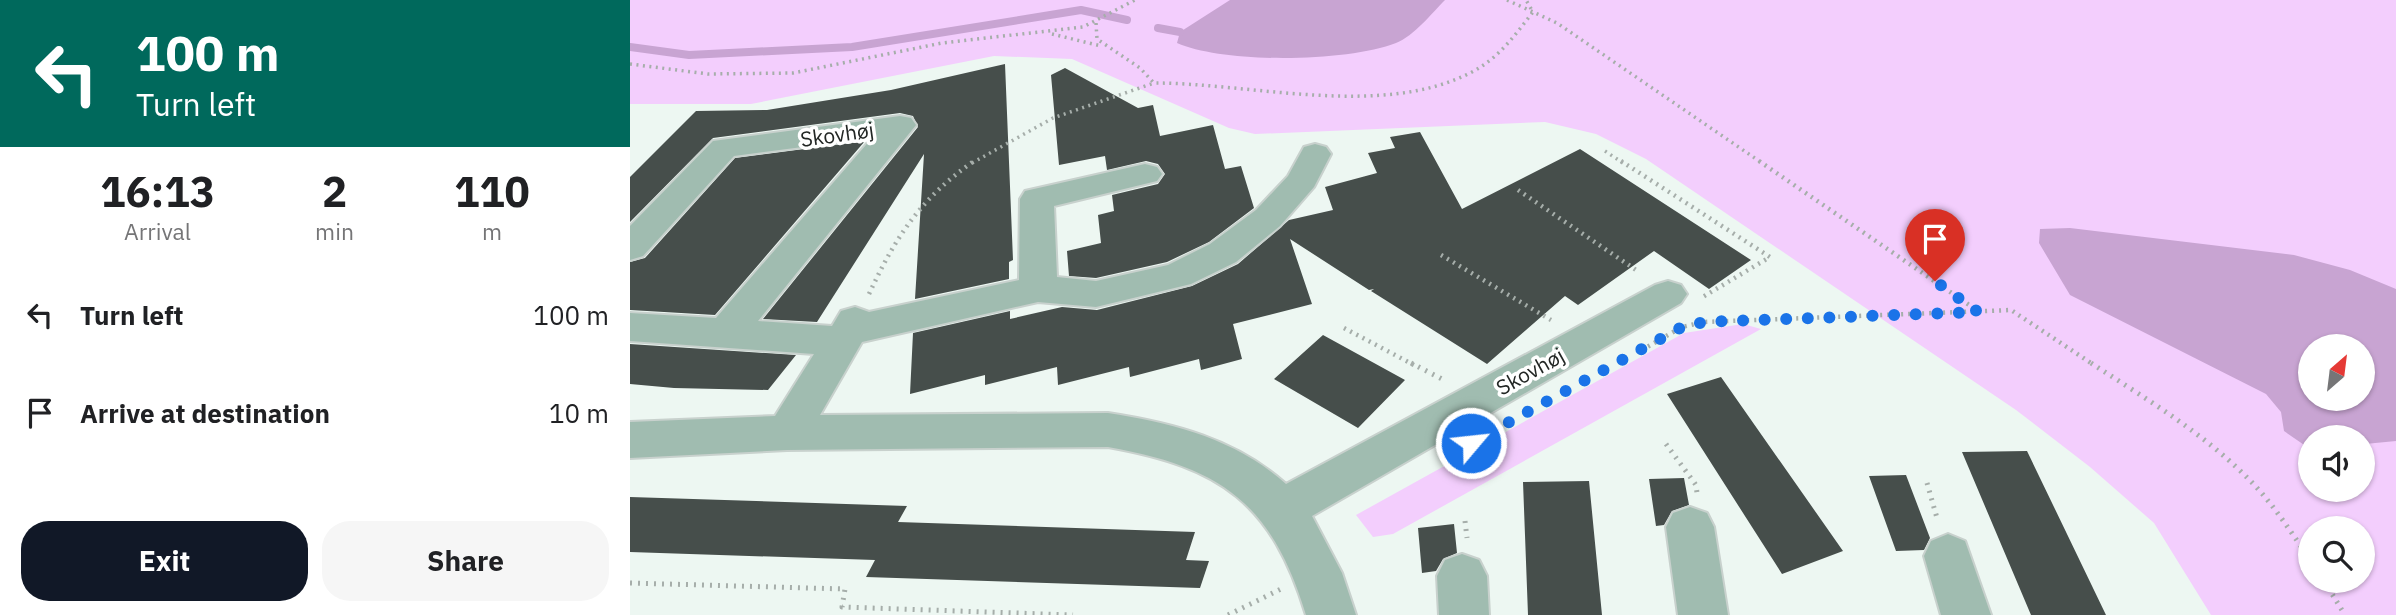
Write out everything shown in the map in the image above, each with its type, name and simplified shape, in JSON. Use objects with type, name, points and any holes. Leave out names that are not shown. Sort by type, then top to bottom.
[{"type":"street","name":"Skovhøj","points":[[630,248],[724,148],[900,125],[726,333]]},
{"type":"street","points":[[630,327],[726,333],[851,327],[1038,289],[1096,294],[1178,275],[1223,253],[1268,218],[1301,180],[1315,154]]},
{"type":"street","points":[[1038,289],[1037,199],[1145,174]]},
{"type":"street","name":"Skovhøj","points":[[1281,510],[1577,345],[1683,297]]},
{"type":"street","points":[[786,433],[851,327]]},
{"type":"street","points":[[630,440],[786,433],[1108,430],[1156,436],[1197,450],[1241,472],[1281,510],[1302,535],[1319,570],[1331,615]]},
{"type":"street","points":[[1690,527],[1703,615]]},
{"type":"street","points":[[1948,556],[1966,615]]},
{"type":"path","points":[[630,64],[708,74],[793,73],[942,43],[1044,32],[1098,22],[1135,0]]},
{"type":"path","points":[[1507,0],[1584,41],[1978,312]]},
{"type":"path","points":[[1526,0],[1533,12]]},
{"type":"path","points":[[851,327],[907,223],[943,184],[996,148],[1057,114],[1101,97],[1154,83],[1216,84],[1362,97],[1412,90],[1463,75],[1491,60],[1520,37],[1533,12]]},
{"type":"path","points":[[1098,22],[1097,39],[1104,47]]},
{"type":"path","points":[[1044,32],[1104,47],[1144,67],[1154,83]]},
{"type":"path","points":[[1518,190],[1683,297],[1770,257],[1605,151]]},
{"type":"path","points":[[1441,255],[1550,319],[1577,345]]},
{"type":"path","points":[[1636,353],[1682,327],[1704,322],[2011,310],[2156,406],[2222,456],[2272,505],[2298,543]]},
{"type":"path","points":[[1343,328],[1449,383],[1470,405]]},
{"type":"path","points":[[1228,615],[1319,570]]},
{"type":"path","points":[[630,583],[845,589],[842,607],[1073,615]]},
{"type":"path","points":[[2332,593],[2345,615]]},
{"type":"shaded area","points":[[630,0],[2396,0],[2396,615],[2211,615],[2154,523],[2090,467],[2016,410],[1646,159],[1596,134],[1545,122],[1255,134],[1229,128],[1072,59],[994,56],[751,104],[630,104]]},
{"type":"shaded area","points":[[1230,0],[1445,0],[1403,40],[1348,54],[1254,57],[1225,55],[1177,43],[1180,32]]},
{"type":"shaded area","points":[[2070,228],[2294,255],[2350,270],[2396,289],[2396,441],[2375,443],[2375,425],[2298,425],[2298,441],[2284,431],[2281,412],[2266,394],[2070,295],[2039,243],[2040,229]]},
{"type":"shaded area","points":[[1743,324],[1761,329],[1393,534],[1373,537],[1356,515],[1684,333]]},
{"type":"building","points":[[1005,64],[1013,260],[1009,262],[1009,279],[915,299],[924,154],[817,322],[763,319],[918,127],[913,116],[900,113],[713,138],[630,222],[630,177],[696,111],[767,110],[891,90]]},
{"type":"building","points":[[1065,68],[1138,108],[1153,105],[1160,136],[1213,125],[1225,169],[1241,166],[1254,208],[1209,242],[1167,262],[1096,278],[1069,276],[1067,251],[1101,243],[1098,215],[1114,211],[1112,195],[1158,184],[1165,174],[1158,164],[1146,161],[1107,170],[1105,156],[1059,165],[1051,75]]},
{"type":"building","points":[[1420,132],[1462,209],[1580,149],[1751,260],[1709,289],[1654,251],[1578,305],[1565,296],[1487,364],[1371,291],[1374,289],[1369,290],[1290,239],[1312,304],[1233,324],[1242,359],[1201,370],[1199,359],[1130,377],[1129,367],[1058,385],[1057,367],[985,385],[985,375],[910,394],[913,333],[1010,311],[1010,319],[1062,307],[1097,310],[1192,286],[1238,264],[1289,220],[1333,210],[1325,187],[1377,173],[1368,153],[1395,148],[1390,137]]},
{"type":"building","points":[[865,141],[715,315],[630,310],[630,262],[645,258],[735,158]]},
{"type":"building","points":[[1323,335],[1405,380],[1358,428],[1274,379]]},
{"type":"building","points":[[630,344],[796,355],[768,390],[674,388],[630,384]]},
{"type":"building","points":[[1721,377],[1843,551],[1782,574],[1667,394]]},
{"type":"building","points":[[2027,451],[2106,615],[2031,615],[1962,452]]},
{"type":"building","points":[[1906,475],[1930,538],[1924,550],[1896,551],[1869,476]]},
{"type":"building","points":[[1684,478],[1689,505],[1672,511],[1664,525],[1656,526],[1649,479]]},
{"type":"building","points":[[1589,481],[1602,615],[1528,615],[1523,482]]},
{"type":"building","points":[[630,497],[907,506],[898,522],[1195,532],[1186,560],[1209,561],[1200,588],[866,577],[875,560],[630,552]]},
{"type":"building","points":[[1454,524],[1457,553],[1443,559],[1436,571],[1422,573],[1418,528]]},
{"type":"waterway","points":[[630,47],[689,55],[852,47],[1081,10],[1127,20]]},
{"type":"waterway","points":[[1158,28],[1180,32]]},
{"type":"route","points":[[1471,443],[1682,327],[1704,322],[1978,312],[1935,281]]}]
